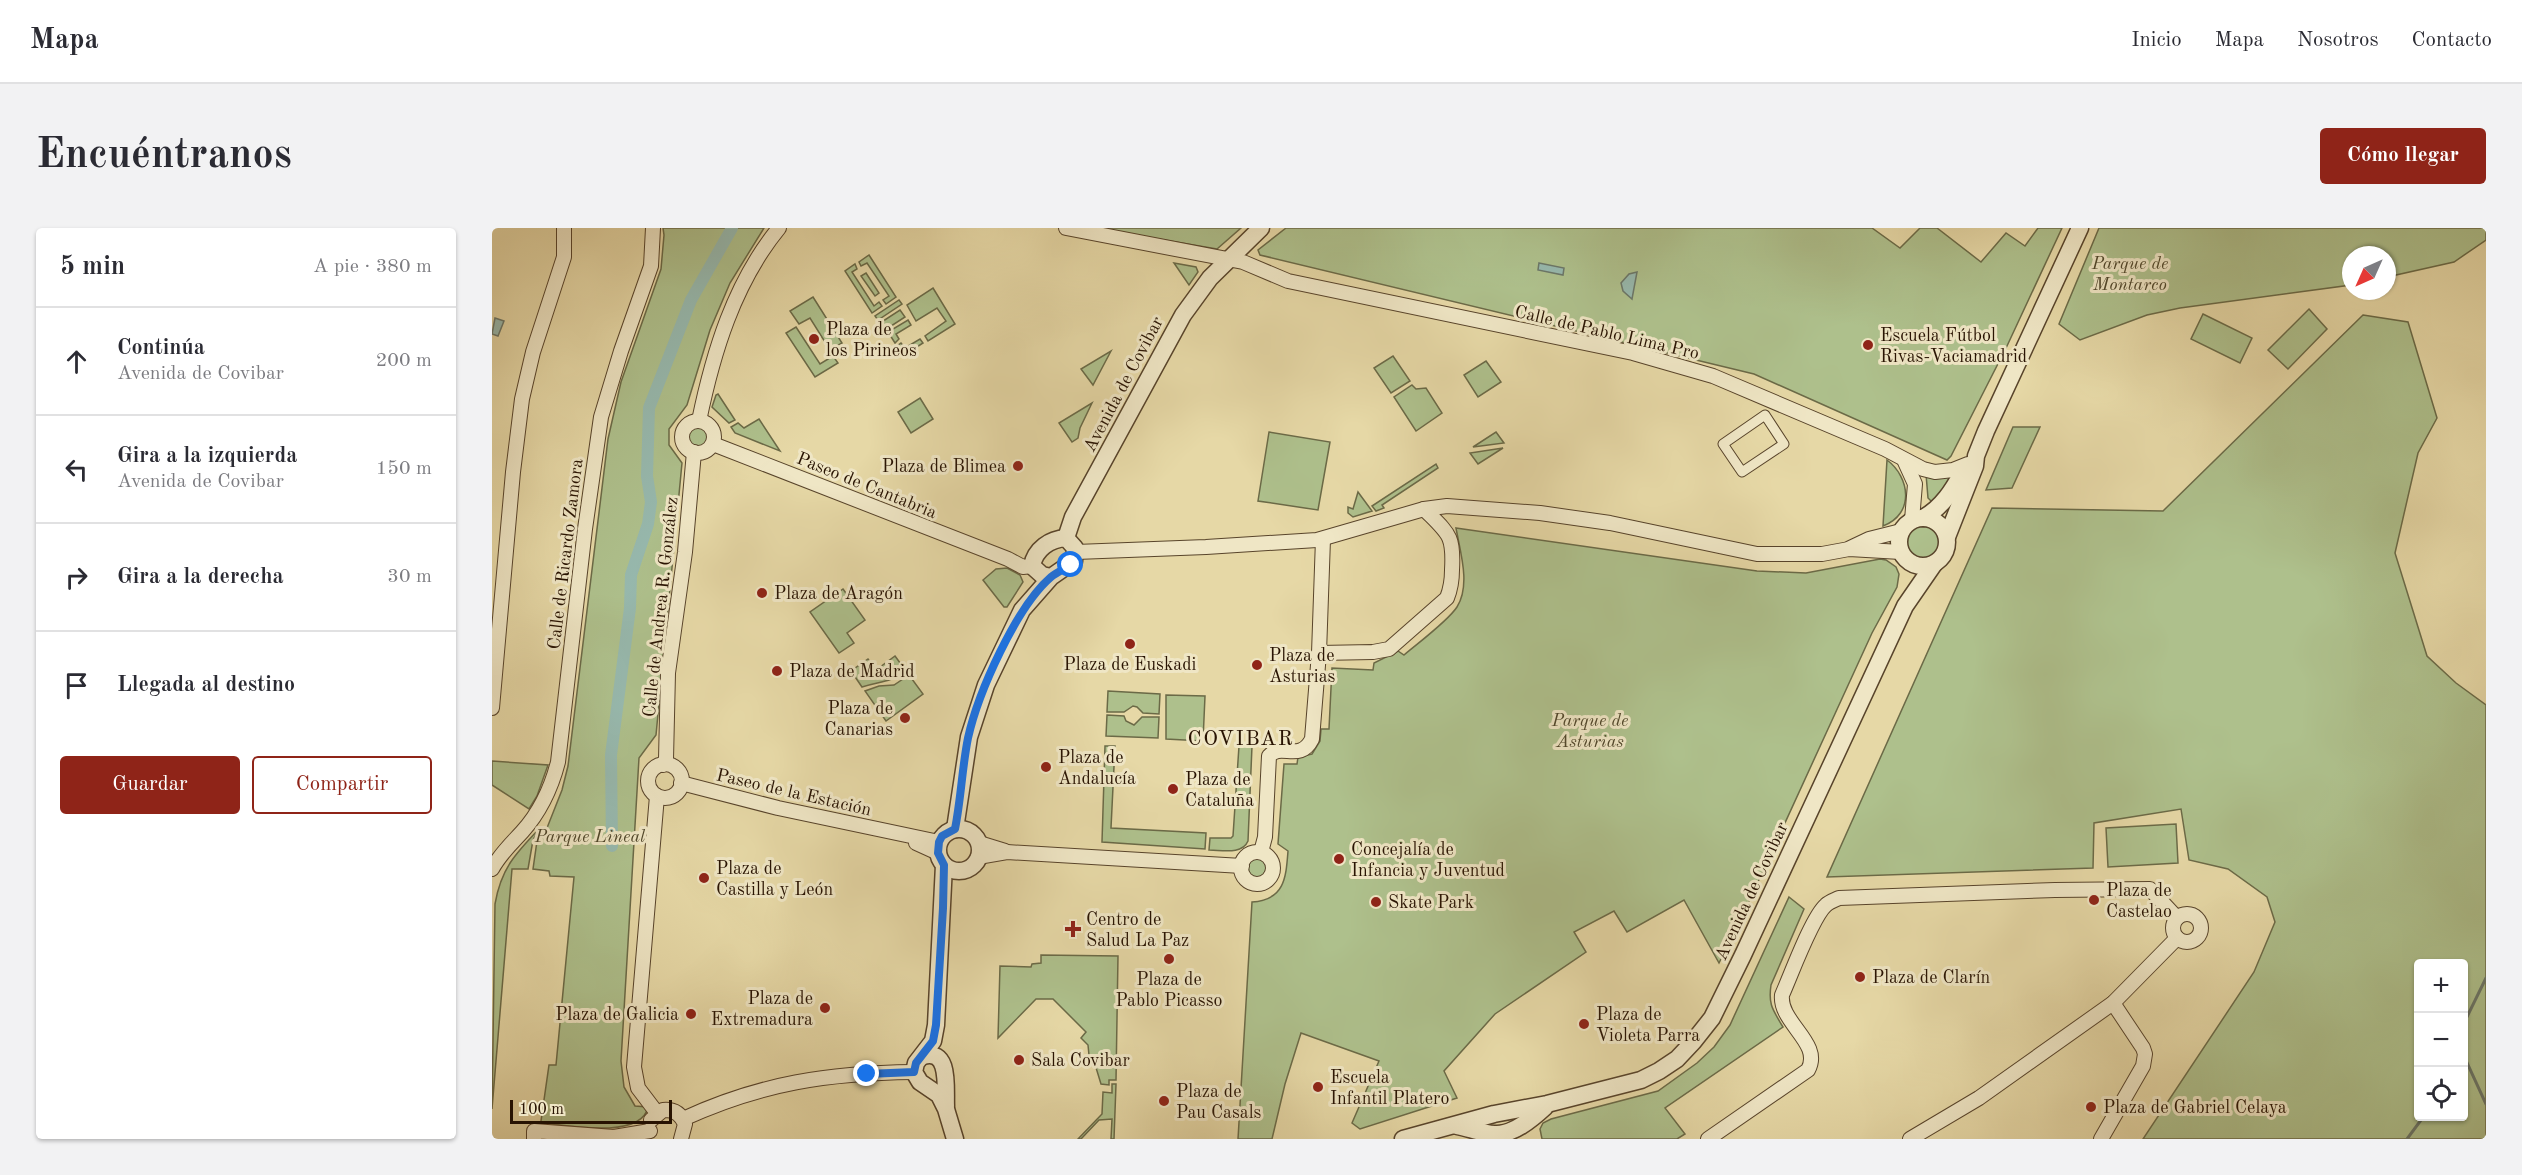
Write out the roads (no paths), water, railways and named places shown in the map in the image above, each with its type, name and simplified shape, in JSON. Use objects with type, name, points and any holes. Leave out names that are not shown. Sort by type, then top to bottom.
[{"type":"street","points":[[493,700],[497,596],[522,399],[533,352],[564,257],[564,228]]},
{"type":"street","points":[[699,422],[728,317],[757,257],[779,228]]},
{"type":"street","name":"Calle de Pablo Lima Pro","points":[[1066,228],[1229,259],[1251,265],[1288,281],[1633,353],[1693,370],[1885,449],[1905,462]]},
{"type":"street","name":"Avenida de Covibar","points":[[1066,538],[1073,517],[1183,315],[1210,278],[1261,228]]},
{"type":"street","points":[[1849,549],[1934,512],[1949,496],[1972,460],[2080,228]]},
{"type":"street","name":"Calle de Ricardo Zamora","points":[[493,864],[539,810],[551,788],[558,762],[585,529],[601,417],[651,266],[651,232]]},
{"type":"street","points":[[1765,415],[1784,444],[1742,472],[1723,444],[1765,415]]},
{"type":"street","points":[[699,422],[706,424],[712,429],[713,444],[705,452],[694,452],[688,449],[682,438],[687,426],[699,422]]},
{"type":"street","name":"Paseo de Cantabria","points":[[713,444],[1008,559],[1038,567]]},
{"type":"street","name":"Calle de Andrea R. González","points":[[663,765],[666,759],[668,673],[685,552],[694,452]]},
{"type":"street","points":[[1905,462],[1935,472],[1953,470],[1972,460]]},
{"type":"street","points":[[1076,552],[1206,547],[1323,539],[1424,509],[1447,506],[1540,513],[1643,528],[1757,554],[1813,554],[1849,549],[1906,557],[1918,566],[1934,564],[1945,552],[1947,537],[1975,466],[1972,460]]},
{"type":"street","points":[[1905,462],[1915,484],[1912,523],[1899,538],[1906,557]]},
{"type":"street","points":[[1319,653],[1373,652],[1389,649],[1447,598],[1452,588],[1454,547],[1449,535],[1424,509]]},
{"type":"street","points":[[1912,523],[1938,523],[1947,537]]},
{"type":"street","points":[[960,829],[958,800],[976,710],[1022,610],[1038,567],[1040,549],[1057,538],[1066,538],[1073,544],[1076,552],[1071,565],[1038,567]]},
{"type":"street","points":[[1261,852],[1265,837],[1269,756],[1275,751],[1299,752],[1308,748],[1312,739],[1319,653],[1323,539]]},
{"type":"street","name":"Avenida de Covibar","points":[[1905,606],[1906,557]]},
{"type":"street","name":"Avenida de Covibar","points":[[1404,1139],[1641,1080],[1677,1059],[1693,1042],[1712,1018],[1768,903],[1905,606],[1934,564]]},
{"type":"street","points":[[663,765],[677,770],[681,783],[677,793],[673,796],[657,796],[650,789],[649,778],[654,769],[663,765]]},
{"type":"street","name":"Paseo de la Estación","points":[[681,783],[898,834],[940,853]]},
{"type":"street","points":[[657,796],[634,1067],[638,1088],[657,1113]]},
{"type":"street","points":[[940,853],[953,870],[963,870],[973,866],[978,850],[973,834],[960,829],[942,836],[940,853],[943,908],[938,1010],[933,1041],[916,1063],[914,1072],[917,1080],[939,1095],[956,1139]]},
{"type":"street","points":[[978,850],[1242,866]]},
{"type":"street","points":[[1261,852],[1272,862],[1273,873],[1266,881],[1251,882],[1244,876],[1242,866],[1251,853],[1261,852]]},
{"type":"street","points":[[943,908],[963,870]]},
{"type":"street","points":[[1708,1139],[1808,1070],[1812,1062],[1811,1052],[1784,1011],[1781,1002],[1782,995],[1804,945],[1827,904],[1839,898],[2150,889],[2177,918]]},
{"type":"street","points":[[2184,914],[2197,918],[2201,925],[2201,932],[2197,939],[2183,942],[2177,938],[2173,932],[2173,924],[2177,918],[2184,914]]},
{"type":"street","points":[[1910,1139],[1980,1098],[2113,1004],[2177,938]]},
{"type":"street","points":[[2101,1139],[2144,1066],[2145,1054],[2113,1004]]},
{"type":"street","points":[[938,1010],[942,1026],[946,1109]]},
{"type":"street","points":[[923,1056],[934,1055],[943,1069]]},
{"type":"street","points":[[927,1086],[935,1085],[943,1069]]},
{"type":"street","points":[[683,1119],[752,1091],[789,1082],[835,1076],[914,1072]]},
{"type":"street","name":"Avenida de Covibar","points":[[1453,1125],[1488,1136],[1523,1132],[1547,1104]]},
{"type":"street","points":[[534,1139],[534,1131],[614,1137],[652,1135],[651,1121],[657,1113],[663,1110],[674,1111],[683,1119],[685,1130],[681,1139]]},
{"type":"street","points":[[1488,1136],[1489,1120],[1501,1113],[1523,1132]]},
{"type":"water","points":[[1539,263],[1564,268],[1563,275],[1538,270]]},
{"type":"water","points":[[1637,272],[1632,299],[1623,291],[1621,283],[1629,274]]},
{"type":"water","points":[[495,318],[504,321],[498,336],[492,334]]},
{"type":"waterway","points":[[612,846],[611,755],[630,608],[631,575],[648,524],[651,502],[647,476],[649,408],[691,300],[732,228]]},
{"type":"waterway","points":[[2468,1015],[2486,978]]},
{"type":"waterway","points":[[2468,1065],[2486,1104]]},
{"type":"waterway","points":[[2407,1139],[2420,1121]]},
{"type":"place","name":"Plaza de los Pirineos","points":[[814,339]]},
{"type":"place","name":"Escuela Fútbol Rivas-Vaciamadrid","points":[[1868,345]]},
{"type":"place","name":"Plaza de Blimea","points":[[1018,466]]},
{"type":"place","name":"Plaza de Aragón","points":[[762,593]]},
{"type":"place","name":"Plaza de Euskadi","points":[[1130,644]]},
{"type":"place","name":"Plaza de Asturias","points":[[1257,665]]},
{"type":"place","name":"Plaza de Madrid","points":[[777,671]]},
{"type":"place","name":"Plaza de Canarias","points":[[905,718]]},
{"type":"place","name":"Plaza de Andalucía","points":[[1046,767]]},
{"type":"place","name":"Plaza de Cataluña","points":[[1173,789]]},
{"type":"place","name":"Concejalía de Infancia y Juventud","points":[[1339,859]]},
{"type":"place","name":"Plaza de Castilla y León","points":[[704,878]]},
{"type":"place","name":"Plaza de Castelao","points":[[2094,900]]},
{"type":"place","name":"Skate Park","points":[[1376,902]]},
{"type":"place","name":"Centro de Salud La Paz","points":[[1073,929]]},
{"type":"place","name":"Plaza de Pablo Picasso","points":[[1169,959]]},
{"type":"place","name":"Plaza de Clarín","points":[[1860,977]]},
{"type":"place","name":"Plaza de Extremadura","points":[[825,1008]]},
{"type":"place","name":"Plaza de Galicia","points":[[691,1014]]},
{"type":"place","name":"Plaza de Violeta Parra","points":[[1584,1024]]},
{"type":"place","name":"Sala Covibar","points":[[1019,1060]]},
{"type":"place","name":"Escuela Infantil Platero","points":[[1318,1087]]},
{"type":"place","name":"Plaza de Pau Casals","points":[[1164,1101]]},
{"type":"place","name":"Plaza de Gabriel Celaya","points":[[2091,1107]]},
{"type":"district","name":"COVIBAR","points":[[1241,738]]},
{"type":"park label","name":"Parque de Montarco","points":[[2130,273]]},
{"type":"park label","name":"Parque de Asturias","points":[[1590,730]]},
{"type":"park label","name":"Parque Lineal","points":[[590,836]]}]
